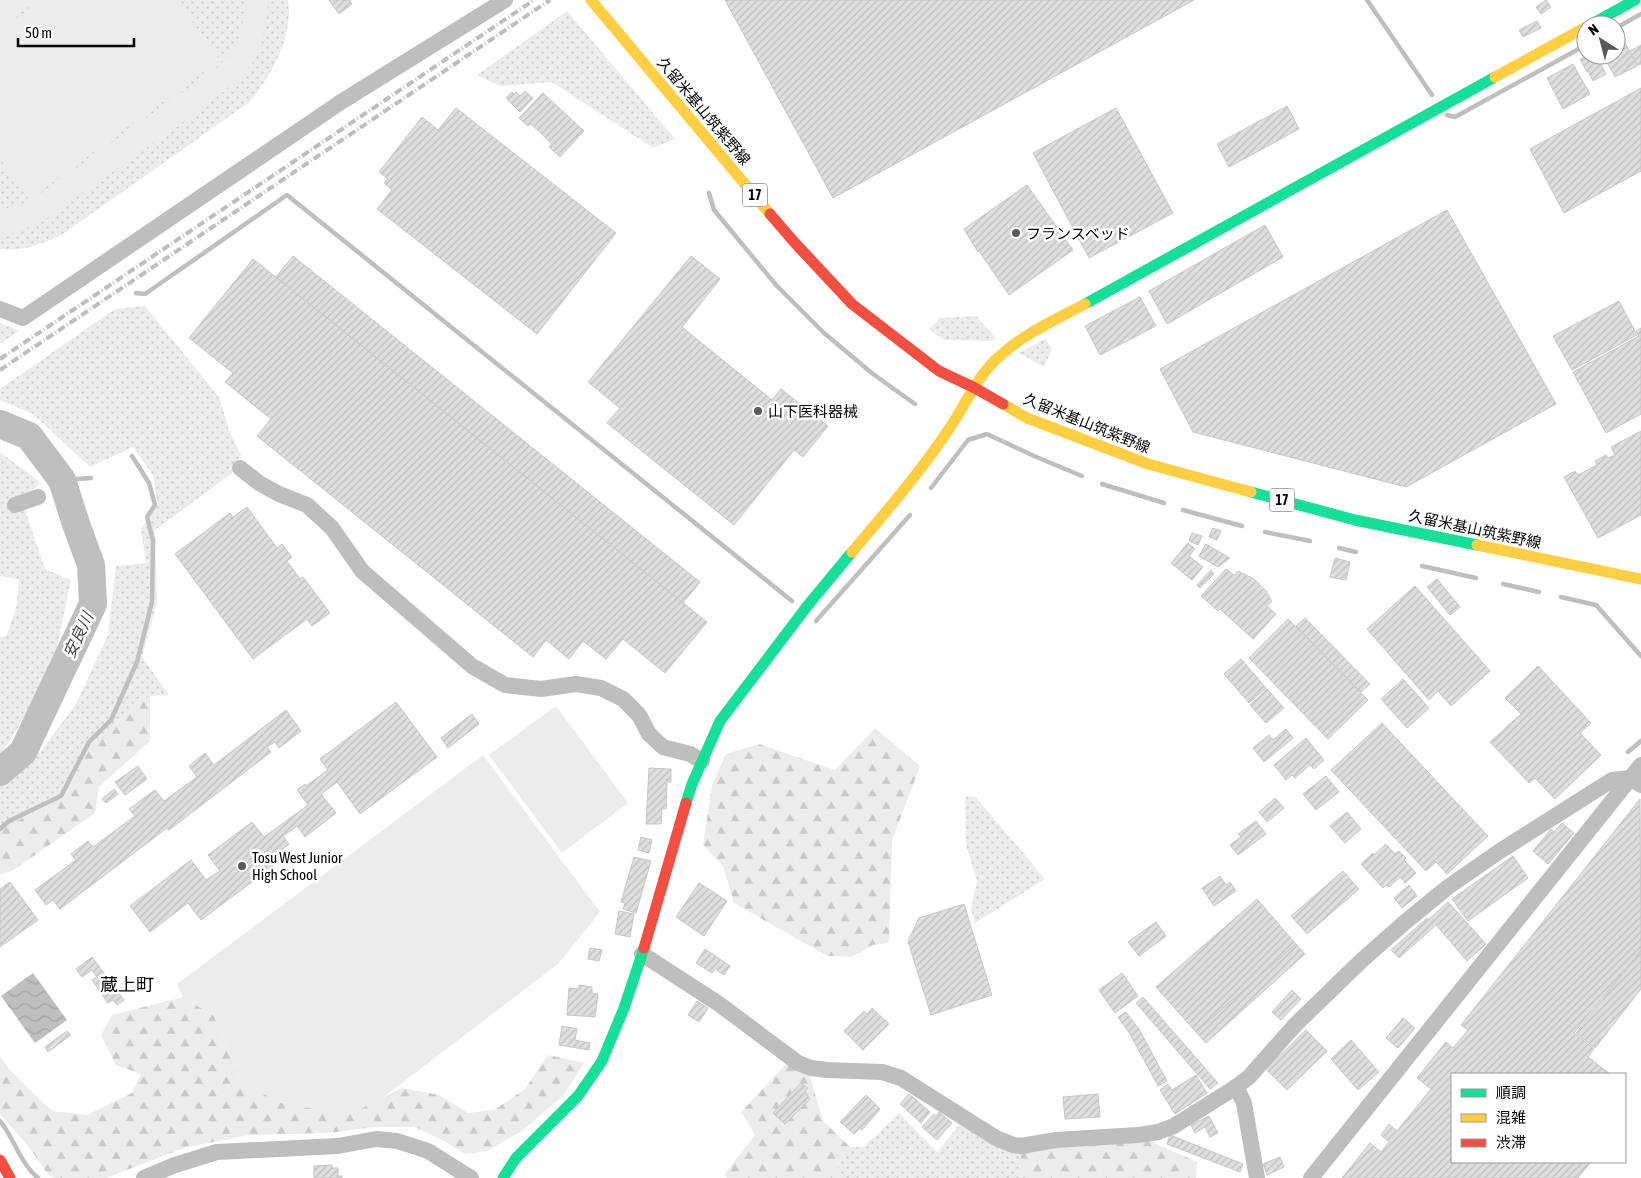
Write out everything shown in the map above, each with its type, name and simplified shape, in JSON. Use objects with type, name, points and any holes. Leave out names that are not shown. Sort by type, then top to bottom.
[{"type":"street","points":[[0,309],[23,318],[341,102],[505,0]]},
{"type":"street","name":"久留米基山筑紫野線","points":[[591,0],[795,243],[852,304],[939,371],[973,387],[1027,418],[1148,464],[1355,520],[1641,579]]},
{"type":"street","points":[[1608,15],[1636,0]]},
{"type":"street","points":[[503,1178],[516,1158],[578,1096],[602,1061],[624,1008],[642,954],[692,784],[720,721],[808,605],[898,497],[951,426],[973,387],[1000,355],[1028,335],[1576,33]]},
{"type":"street","points":[[240,468],[265,487],[308,505],[332,528],[362,570],[472,666],[505,685],[541,688],[576,684],[601,688],[623,699],[639,715],[649,734],[663,747],[690,754],[702,761]]},
{"type":"street","points":[[15,505],[38,496]]},
{"type":"street","points":[[1311,1178],[1635,782],[1641,765]]},
{"type":"street","points":[[642,954],[719,1004],[798,1063],[811,1068],[827,1070],[882,1072],[901,1078],[996,1138],[1013,1145],[1022,1146],[1056,1140],[1158,1132],[1174,1126],[1249,1077],[1295,1025],[1361,961],[1448,887],[1500,851],[1612,780],[1635,782]]},
{"type":"street","points":[[1236,1087],[1244,1104],[1257,1178]]},
{"type":"street","points":[[144,1178],[217,1152],[338,1146],[376,1139],[397,1141],[428,1150],[471,1178]]},
{"type":"street","points":[[0,1160],[10,1178]]},
{"type":"green space","points":[[0,0],[288,0],[289,14],[280,54],[267,78],[251,101],[63,234],[32,246],[17,249],[0,249]]},
{"type":"green space","points":[[0,0],[38,0],[0,28]]},
{"type":"green space","points":[[42,0],[176,0],[220,60],[29,199],[0,159],[0,30]]},
{"type":"green space","points":[[244,0],[267,0],[268,10],[261,45],[252,63],[240,78],[204,107],[40,223],[10,234],[0,233],[0,208],[7,208],[30,201],[218,67],[238,40],[243,20]]},
{"type":"green space","points":[[567,11],[675,139],[653,148],[552,82],[500,86],[477,75]]},
{"type":"green space","points":[[145,306],[219,397],[230,433],[241,455],[231,474],[155,530],[157,603],[142,657],[169,695],[150,696],[91,744],[64,797],[7,826],[0,832],[0,784],[42,750],[76,704],[108,635],[116,566],[146,563],[141,529],[158,505],[153,475],[133,447],[90,467],[33,414],[0,400],[0,389],[115,309]]},
{"type":"green space","points":[[976,316],[996,338],[991,341],[944,340],[929,329],[940,318]]},
{"type":"green space","points":[[0,323],[19,331],[0,344]]},
{"type":"green space","points":[[1045,339],[1052,349],[1044,367],[1019,353]]},
{"type":"green space","points":[[0,452],[41,483],[21,498],[45,569],[71,580],[51,675],[0,753],[0,638],[7,635],[17,604],[19,579],[0,576]]},
{"type":"green space","points":[[150,696],[150,741],[99,787],[95,813],[12,871],[0,874],[0,832],[7,826],[64,797],[91,744]]},
{"type":"green space","points":[[556,706],[628,803],[562,853],[489,755]]},
{"type":"green space","points":[[875,728],[920,766],[892,840],[889,943],[873,945],[851,957],[827,956],[734,903],[723,866],[703,845],[712,785],[726,754],[759,744],[835,770]]},
{"type":"green space","points":[[483,755],[600,912],[558,964],[381,1099],[347,1115],[277,1102],[240,1079],[214,1016],[183,997],[177,984]]},
{"type":"green space","points":[[975,796],[1045,879],[975,923],[971,909],[977,881],[966,845],[965,797]]},
{"type":"green space","points":[[183,997],[214,1016],[240,1079],[347,1115],[402,1088],[439,1095],[468,1113],[494,1110],[525,1089],[548,1055],[584,1063],[563,1096],[522,1131],[487,1151],[465,1154],[415,1127],[374,1127],[329,1133],[249,1135],[184,1148],[106,1178],[54,1178],[47,1173],[29,1147],[0,1114],[0,1057],[11,1071],[52,1111],[87,1115],[132,1093],[141,1074],[116,1065],[101,1035],[112,1015]]},
{"type":"green space","points":[[786,1064],[809,1073],[823,1121],[850,1147],[837,1163],[839,1178],[727,1178],[724,1175],[755,1135],[741,1112]]},
{"type":"green space","points":[[899,1113],[937,1152],[960,1124],[1021,1154],[1021,1175],[1023,1178],[839,1178],[837,1163],[850,1147],[864,1147]]},
{"type":"green space","points":[[1148,1140],[1197,1162],[1196,1178],[1023,1178],[1021,1175],[1021,1154],[1079,1142]]},
{"type":"water","points":[[33,973],[67,1020],[35,1043],[1,996]]},
{"type":"building","points":[[329,0],[349,0],[352,4],[339,14]]},
{"type":"building","points":[[725,0],[1194,0],[833,198]]},
{"type":"building","points":[[1546,0],[1551,7],[1541,14],[1536,7]]},
{"type":"building","points":[[1537,21],[1541,28],[1523,37],[1519,30]]},
{"type":"building","points":[[1626,44],[1637,66],[1615,77],[1608,65],[1626,65]]},
{"type":"building","points":[[1641,45],[1641,64],[1637,65],[1630,51]]},
{"type":"building","points":[[1573,64],[1590,94],[1563,109],[1547,78]]},
{"type":"building","points":[[1583,65],[1601,65],[1606,74],[1593,81]]},
{"type":"building","points":[[1641,88],[1641,171],[1564,213],[1530,149]]},
{"type":"building","points":[[525,91],[533,98],[520,112],[506,98],[512,92],[514,94],[516,92],[520,96]]},
{"type":"building","points":[[543,93],[584,131],[560,157],[549,147],[552,144],[531,124],[528,126],[519,118]]},
{"type":"building","points":[[1287,106],[1299,129],[1229,167],[1217,144]]},
{"type":"building","points":[[456,108],[616,233],[537,334],[377,209],[392,190],[384,183],[388,179],[379,172],[422,117],[438,130]]},
{"type":"building","points":[[1116,108],[1173,213],[1089,258],[1033,153]]},
{"type":"building","points":[[1027,185],[1073,250],[1009,295],[964,229]]},
{"type":"building","points":[[1447,210],[1556,404],[1406,487],[1193,432],[1160,369]]},
{"type":"building","points":[[1265,225],[1283,257],[1167,324],[1149,291]]},
{"type":"building","points":[[293,256],[700,582],[683,603],[276,277]]},
{"type":"building","points":[[691,256],[720,279],[682,327],[772,400],[781,389],[828,426],[803,457],[794,450],[734,525],[607,423],[620,408],[588,382]]},
{"type":"building","points":[[253,259],[707,622],[665,673],[623,639],[606,659],[583,641],[569,659],[546,640],[533,657],[257,436],[271,419],[225,382],[233,373],[189,338]]},
{"type":"building","points":[[1140,297],[1156,326],[1100,355],[1085,326]]},
{"type":"building","points":[[1619,301],[1637,335],[1572,370],[1553,336]]},
{"type":"building","points":[[1641,328],[1641,414],[1606,433],[1573,372],[1639,336],[1636,331]]},
{"type":"building","points":[[1641,431],[1641,515],[1598,538],[1564,477],[1575,471],[1578,475],[1597,465],[1595,461],[1606,455],[1608,458],[1615,455],[1611,447]]},
{"type":"building","points":[[247,507],[277,548],[282,544],[292,557],[287,561],[300,579],[303,577],[330,613],[312,626],[307,619],[253,659],[175,554],[230,513],[233,517]]},
{"type":"building","points":[[1213,528],[1221,531],[1217,540],[1209,537]]},
{"type":"building","points":[[1192,533],[1202,536],[1198,545],[1189,541]]},
{"type":"building","points":[[1188,543],[1195,549],[1189,556],[1203,567],[1192,580],[1171,563]]},
{"type":"building","points":[[1206,544],[1230,558],[1218,567],[1199,556]]},
{"type":"building","points":[[1335,558],[1350,562],[1346,580],[1330,577]]},
{"type":"building","points":[[1226,569],[1234,575],[1238,571],[1254,579],[1266,591],[1272,601],[1267,606],[1276,614],[1253,639],[1220,609],[1218,611],[1201,596]]},
{"type":"building","points":[[1211,570],[1214,574],[1200,588],[1197,585]]},
{"type":"building","points":[[1437,579],[1460,607],[1450,615],[1427,587]]},
{"type":"building","points":[[1415,586],[1490,671],[1451,706],[1438,691],[1429,700],[1367,629]]},
{"type":"building","points":[[1305,618],[1370,684],[1361,692],[1296,626]]},
{"type":"building","points":[[1288,619],[1368,700],[1328,739],[1249,658]]},
{"type":"building","points":[[1241,659],[1266,688],[1249,703],[1224,674]]},
{"type":"building","points":[[1538,666],[1591,723],[1580,733],[1601,755],[1555,799],[1535,778],[1529,783],[1490,742],[1521,714],[1505,698]]},
{"type":"building","points":[[1403,679],[1429,708],[1407,728],[1381,699]]},
{"type":"building","points":[[1267,689],[1284,708],[1266,723],[1250,705]]},
{"type":"building","points":[[396,702],[437,757],[360,814],[337,782],[321,794],[336,813],[305,837],[297,826],[283,836],[289,844],[279,852],[284,858],[201,920],[188,903],[150,932],[130,906],[191,860],[206,880],[220,871],[208,855],[252,822],[264,837],[308,805],[297,790],[305,784],[306,786],[328,770],[320,759]]},
{"type":"building","points":[[286,710],[301,731],[279,748],[275,742],[267,747],[271,752],[169,830],[167,828],[60,909],[53,900],[46,905],[35,890],[76,860],[71,854],[88,841],[93,847],[135,816],[129,809],[155,790],[164,801],[197,777],[189,766],[205,753],[214,765]]},
{"type":"building","points":[[472,714],[479,724],[448,748],[441,738]]},
{"type":"building","points":[[1382,723],[1488,836],[1447,874],[1436,862],[1426,871],[1331,770]]},
{"type":"building","points":[[1286,729],[1293,738],[1264,762],[1253,748],[1269,735],[1273,740]]},
{"type":"building","points":[[1306,738],[1324,760],[1314,769],[1310,765],[1295,778],[1292,775],[1286,780],[1274,765]]},
{"type":"building","points":[[138,766],[147,779],[125,795],[115,782]]},
{"type":"building","points":[[649,768],[671,769],[671,782],[667,782],[666,809],[662,808],[661,824],[646,824]]},
{"type":"building","points":[[1326,776],[1339,792],[1316,810],[1303,794]]},
{"type":"building","points":[[114,789],[118,794],[106,803],[102,799]]},
{"type":"building","points":[[1275,798],[1284,808],[1267,822],[1259,812]]},
{"type":"building","points":[[1640,799],[1641,950],[1574,1033],[1594,1049],[1588,1057],[1609,1073],[1451,1073],[1451,1163],[1590,1163],[1578,1178],[1342,1178],[1370,1143],[1381,1152],[1389,1142],[1381,1135],[1389,1124],[1397,1131],[1431,1089],[1417,1078],[1446,1042],[1453,1048],[1468,1030],[1461,1025]]},
{"type":"building","points":[[1347,812],[1361,829],[1345,843],[1330,826]]},
{"type":"building","points":[[1256,821],[1266,834],[1238,855],[1230,845],[1241,837],[1238,834]]},
{"type":"building","points":[[1562,823],[1574,833],[1548,864],[1533,851],[1551,829],[1554,832]]},
{"type":"building","points":[[641,837],[652,840],[649,853],[638,850]]},
{"type":"building","points":[[1386,844],[1395,854],[1399,851],[1406,858],[1404,860],[1416,873],[1405,883],[1400,877],[1389,887],[1386,885],[1383,888],[1361,864]]},
{"type":"building","points":[[1513,856],[1528,878],[1468,921],[1452,899]]},
{"type":"building","points":[[634,857],[651,861],[636,913],[623,909],[625,903],[621,902]]},
{"type":"building","points":[[1343,871],[1359,889],[1307,934],[1291,916]]},
{"type":"building","points":[[1220,876],[1226,885],[1230,882],[1236,891],[1214,906],[1202,888]]},
{"type":"building","points":[[10,882],[38,920],[0,947],[0,889]]},
{"type":"building","points":[[699,883],[727,901],[704,936],[676,917]]},
{"type":"building","points":[[1409,885],[1417,896],[1402,908],[1394,898]]},
{"type":"building","points":[[1257,899],[1296,944],[1196,1032],[1156,987]]},
{"type":"building","points":[[1448,902],[1486,944],[1467,961],[1436,925],[1399,958],[1391,950],[1427,918],[1428,920]]},
{"type":"building","points":[[964,904],[992,995],[931,1015],[908,941],[919,918]]},
{"type":"building","points":[[619,911],[634,914],[630,937],[615,934]]},
{"type":"building","points":[[1156,922],[1166,936],[1139,956],[1128,942]]},
{"type":"building","points":[[1296,944],[1305,954],[1206,1043],[1196,1032]]},
{"type":"building","points":[[590,948],[602,950],[599,961],[588,959]]},
{"type":"building","points":[[705,949],[730,966],[724,975],[715,969],[712,973],[696,963]]},
{"type":"building","points":[[1641,951],[1641,989],[1595,1048],[1576,1033]]},
{"type":"building","points":[[92,957],[124,1000],[117,1005],[113,1000],[108,1003],[92,980],[97,977],[92,970],[82,977],[76,969]]},
{"type":"building","points":[[1122,973],[1138,996],[1115,1013],[1099,990]]},
{"type":"building","points":[[579,985],[592,987],[592,993],[598,994],[595,1017],[567,1015],[569,988],[579,989]]},
{"type":"building","points":[[1292,990],[1301,999],[1281,1020],[1272,1012]]},
{"type":"building","points":[[1143,997],[1218,1083],[1210,1089],[1136,1003]]},
{"type":"building","points":[[697,1001],[708,1008],[699,1022],[688,1015]]},
{"type":"building","points":[[872,1008],[889,1024],[863,1050],[844,1031],[864,1011],[867,1014]]},
{"type":"building","points":[[1126,1012],[1139,1029],[1167,1081],[1158,1086],[1130,1034],[1118,1017]]},
{"type":"building","points":[[1403,1018],[1415,1028],[1398,1048],[1386,1038]]},
{"type":"building","points":[[562,1026],[577,1029],[575,1040],[590,1043],[589,1050],[559,1045]]},
{"type":"building","points":[[1306,1030],[1327,1051],[1287,1090],[1266,1069]]},
{"type":"building","points":[[67,1031],[71,1035],[48,1052],[45,1047]]},
{"type":"building","points":[[1351,1040],[1379,1072],[1358,1090],[1331,1059]]},
{"type":"building","points":[[1196,1075],[1207,1093],[1175,1114],[1160,1090],[1168,1084],[1172,1090]]},
{"type":"building","points":[[801,1083],[808,1088],[805,1091],[810,1099],[785,1124],[773,1113]]},
{"type":"building","points":[[909,1094],[930,1112],[921,1123],[900,1104]]},
{"type":"building","points":[[1098,1094],[1100,1117],[1065,1119],[1063,1097]]},
{"type":"building","points":[[866,1095],[880,1109],[862,1130],[860,1128],[854,1134],[840,1122]]},
{"type":"building","points":[[939,1112],[952,1123],[937,1140],[922,1127],[934,1114],[936,1116]]},
{"type":"building","points":[[1209,1116],[1218,1133],[1210,1137],[1205,1127],[1195,1133],[1191,1125]]},
{"type":"building","points":[[1170,1135],[1243,1164],[1240,1172],[1167,1144]]},
{"type":"building","points":[[1280,1157],[1284,1167],[1267,1175],[1263,1164]]},
{"type":"building","points":[[332,1165],[332,1168],[338,1168],[338,1176],[342,1176],[342,1178],[314,1178],[314,1166]]},
{"type":"waterway","points":[[1367,0],[1432,95]]},
{"type":"waterway","points":[[1626,22],[1641,14]]},
{"type":"waterway","points":[[1447,115],[1455,117],[1576,50]]},
{"type":"waterway","points":[[709,193],[714,210],[776,285],[824,333],[873,374],[915,404]]},
{"type":"waterway","points":[[136,293],[145,294],[287,195],[792,601]]},
{"type":"waterway","name":"安良川","points":[[0,424],[29,436],[62,480],[91,565],[93,604],[23,752],[0,772]]},
{"type":"waterway","points":[[931,488],[968,440],[987,434],[1082,476]]},
{"type":"waterway","points":[[0,829],[9,821],[61,796],[89,742],[111,720],[137,662],[152,602],[153,541],[147,517],[155,505],[149,483],[132,456]]},
{"type":"waterway","points":[[62,480],[91,478]]},
{"type":"waterway","points":[[1102,484],[1164,503]]},
{"type":"waterway","points":[[1183,510],[1242,526]]},
{"type":"waterway","points":[[816,621],[910,515]]},
{"type":"waterway","points":[[1265,532],[1310,541]]},
{"type":"waterway","points":[[1339,548],[1356,552]]},
{"type":"waterway","points":[[1422,566],[1476,578]]},
{"type":"waterway","points":[[1503,584],[1539,592]]},
{"type":"waterway","points":[[1561,597],[1596,605],[1641,656]]},
{"type":"waterway","points":[[1628,752],[1641,741]]},
{"type":"waterway","points":[[0,1121],[26,1165],[38,1178]]},
{"type":"railway","points":[[0,359],[534,0]]},
{"type":"railway","points":[[0,370],[550,0]]},
{"type":"traffic: fast","points":[[1608,15],[1635,0]]},
{"type":"traffic: fast","points":[[1085,304],[1495,77]]},
{"type":"traffic: fast","points":[[1251,492],[1355,520],[1477,545]]},
{"type":"traffic: fast","points":[[686,803],[692,784],[720,721],[808,605],[852,552]]},
{"type":"traffic: fast","points":[[503,1178],[516,1158],[578,1096],[602,1061],[624,1008],[644,948]]},
{"type":"traffic: slow","points":[[591,0],[770,214]]},
{"type":"traffic: slow","points":[[1495,77],[1576,32]]},
{"type":"traffic: slow","points":[[852,552],[928,459],[951,426],[979,379],[993,363],[1010,347],[1031,333],[1085,304]]},
{"type":"traffic: slow","points":[[1003,404],[1027,418],[1148,464],[1251,492]]},
{"type":"traffic: slow","points":[[1477,545],[1641,579]]},
{"type":"traffic: jam","points":[[770,214],[852,304],[939,371],[1003,404]]},
{"type":"traffic: jam","points":[[644,948],[686,803]]},
{"type":"traffic: jam","points":[[0,1160],[10,1178]]},
{"type":"place","name":"フランスベッド","points":[[1016,233]]},
{"type":"place","name":"山下医科器械","points":[[758,411]]},
{"type":"place","name":"Tosu West Junior High School","points":[[242,866]]},
{"type":"district","name":"蔵上町","points":[[127,984]]}]
